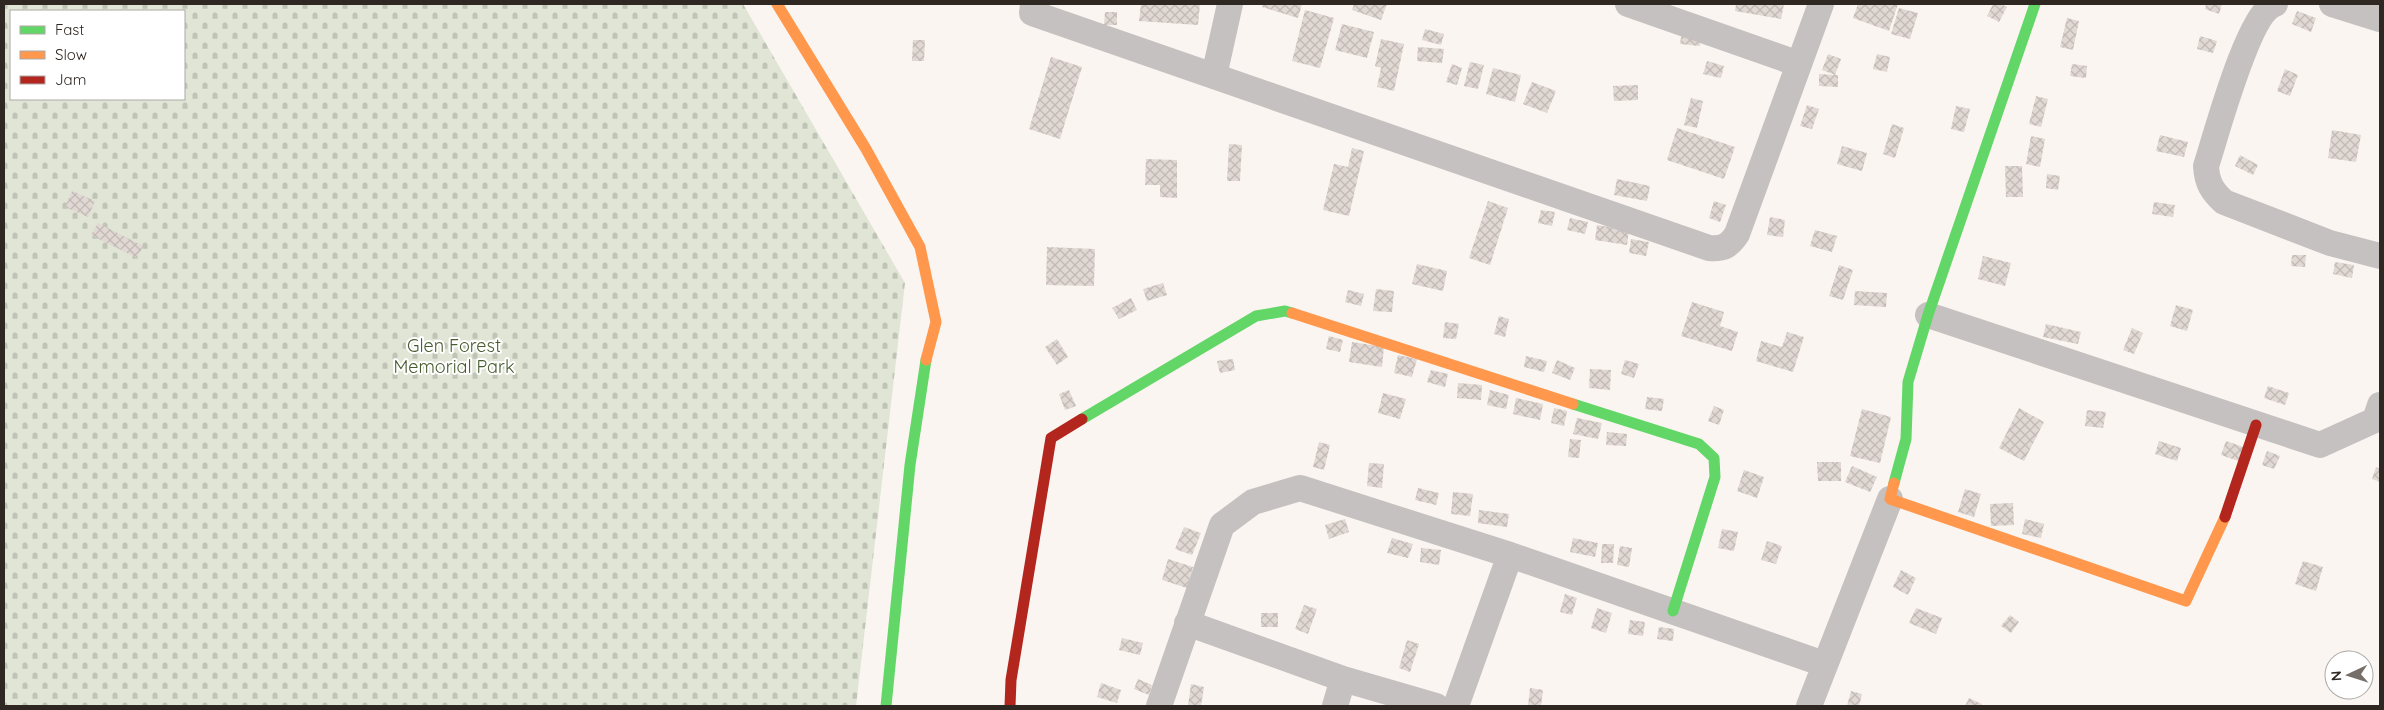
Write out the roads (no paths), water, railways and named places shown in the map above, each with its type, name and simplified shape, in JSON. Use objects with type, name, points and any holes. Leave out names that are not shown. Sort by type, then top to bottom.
[{"type":"street","points":[[777,4],[866,149],[920,247],[936,322],[923,372],[910,465],[886,706]]},
{"type":"street","points":[[1033,4],[1032,13],[1709,248],[1721,248],[1730,245],[1737,234],[1821,4]]},
{"type":"street","points":[[1214,76],[1230,4]]},
{"type":"street","points":[[1628,4],[1798,64]]},
{"type":"street","points":[[1809,706],[1890,499],[1906,439],[1908,382],[1928,315],[2035,4]]},
{"type":"street","points":[[2275,4],[2261,16],[2242,56],[2206,166],[2206,180],[2212,190],[2224,202],[2330,243],[2380,256]]},
{"type":"street","points":[[2332,4],[2380,18]]},
{"type":"street","points":[[1010,706],[1012,680],[1050,438],[1256,316],[1285,311],[1699,444],[1714,458],[1715,477],[1673,611]]},
{"type":"street","points":[[1928,315],[2256,425],[2320,444],[2375,420],[2380,404]]},
{"type":"street","points":[[1890,499],[2186,601],[2222,527],[2256,425]]},
{"type":"street","points":[[1159,706],[1222,525],[1252,502],[1300,488],[1510,555],[1824,664]]},
{"type":"street","points":[[1456,706],[1510,555]]},
{"type":"street","points":[[1187,623],[1344,679],[1436,706]]},
{"type":"street","points":[[1334,706],[1344,679]]},
{"type":"park label","name":"Glen Forest Memorial Park","points":[[454,355]]}]
